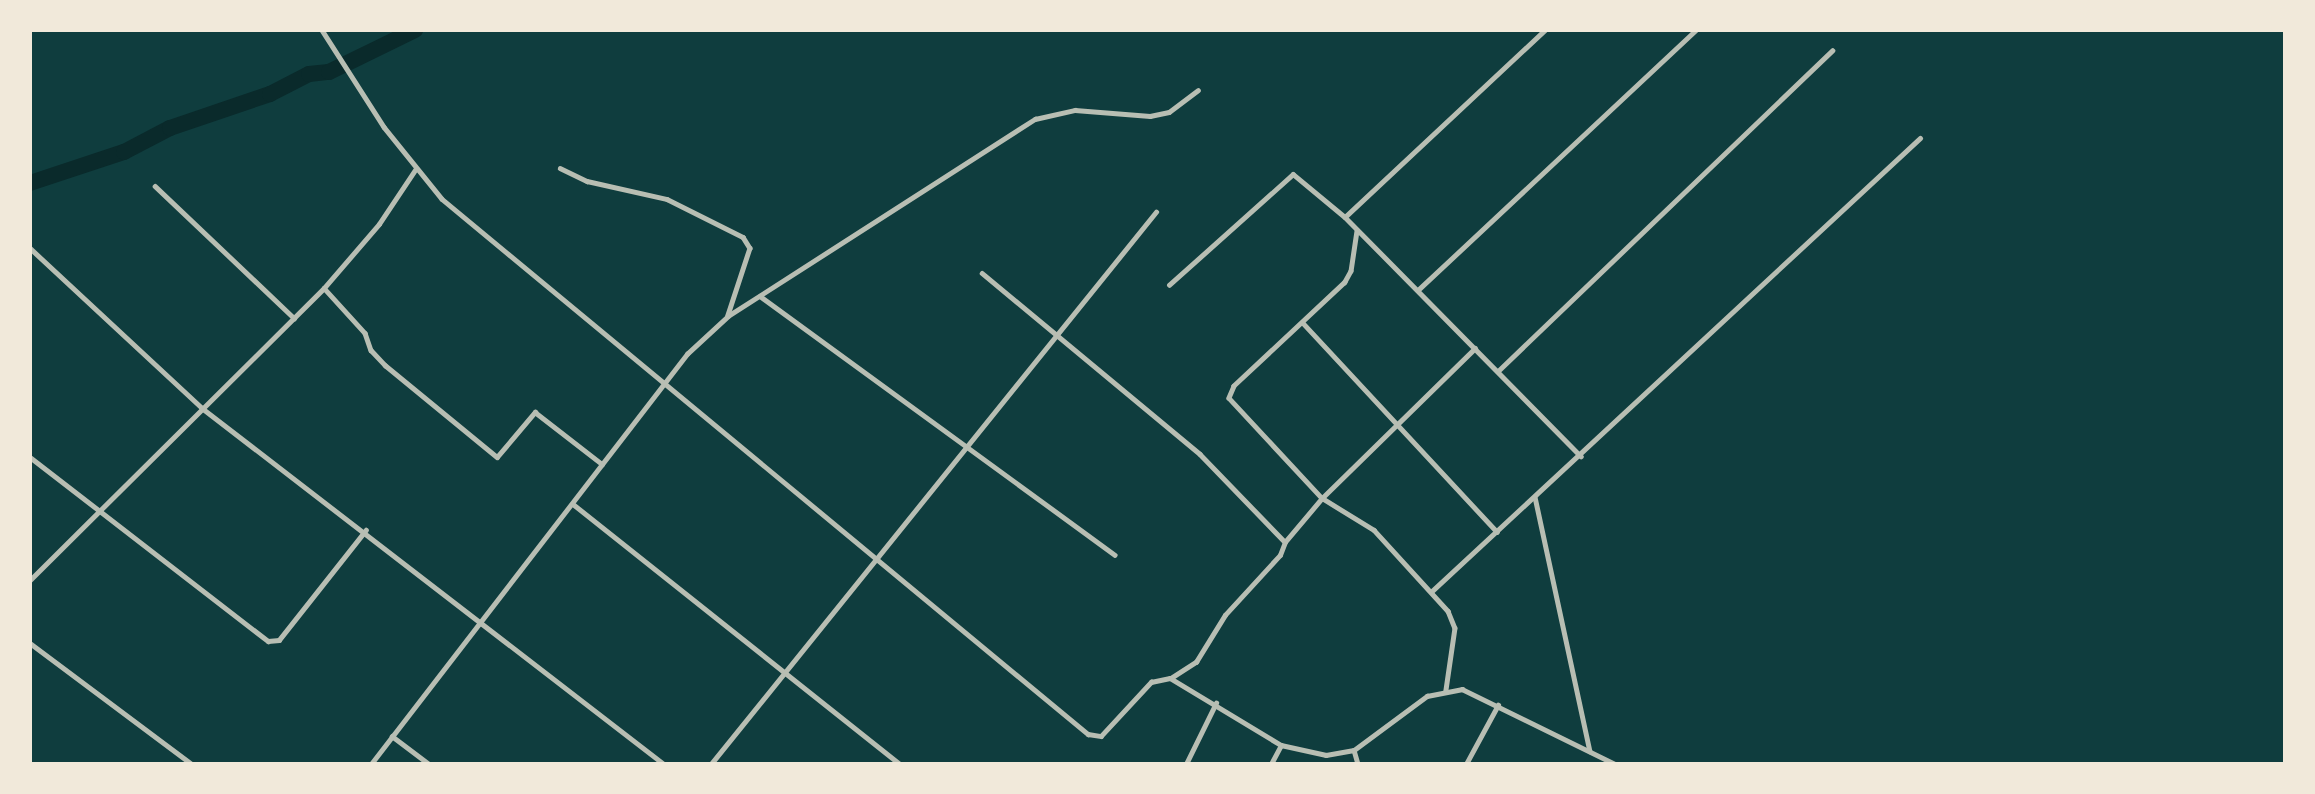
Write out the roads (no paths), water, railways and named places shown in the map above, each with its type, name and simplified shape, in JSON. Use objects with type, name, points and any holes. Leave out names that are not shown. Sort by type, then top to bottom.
[{"type":"street","points":[[322,30],[384,127],[415,170],[442,198],[663,386],[1088,734],[1101,736],[1151,682],[1170,678],[1196,662],[1225,615],[1280,555],[1285,542],[1322,498],[1475,348]]},
{"type":"street","points":[[1345,217],[1545,30]]},
{"type":"street","points":[[1418,290],[1696,30]]},
{"type":"street","points":[[1498,371],[1832,51]]},
{"type":"street","points":[[370,764],[687,354],[728,316],[1035,119],[1075,110],[1150,116],[1169,112],[1198,90]]},
{"type":"street","points":[[1431,592],[1581,456],[1920,138]]},
{"type":"street","points":[[560,168],[587,181],[667,199],[743,237],[750,248],[728,316]]},
{"type":"street","points":[[30,580],[98,509],[324,288],[379,224],[415,170]]},
{"type":"street","points":[[1169,285],[1293,173],[1345,217],[1581,456]]},
{"type":"street","points":[[155,186],[294,318]]},
{"type":"street","points":[[711,764],[1156,212]]},
{"type":"street","points":[[1357,231],[1345,282],[1234,386],[1229,398],[1322,498],[1374,530],[1448,611],[1455,628],[1446,690]]},
{"type":"street","points":[[30,248],[202,408],[366,530],[664,764]]},
{"type":"street","points":[[982,273],[1059,332],[1200,454],[1285,542]]},
{"type":"street","points":[[324,288],[365,333],[371,349],[385,365],[497,457],[535,411],[603,464]]},
{"type":"street","points":[[760,296],[1115,555]]},
{"type":"street","points":[[1303,323],[1497,532]]},
{"type":"street","points":[[30,457],[268,642],[279,640],[366,530]]},
{"type":"street","points":[[1535,497],[1591,752]]},
{"type":"street","points":[[573,504],[782,673],[900,764]]},
{"type":"street","points":[[30,643],[192,764]]},
{"type":"street","points":[[1170,678],[1216,703],[1280,745],[1326,755],[1354,750],[1427,696],[1446,690],[1462,690],[1498,705],[1615,764]]},
{"type":"street","points":[[1186,764],[1216,703]]},
{"type":"street","points":[[1466,764],[1498,705]]},
{"type":"street","points":[[392,736],[429,764]]},
{"type":"street","points":[[1271,764],[1280,745]]},
{"type":"street","points":[[1354,750],[1358,764]]},
{"type":"waterway","points":[[30,183],[124,152],[170,128],[270,94],[309,74],[329,72],[415,30]]}]
